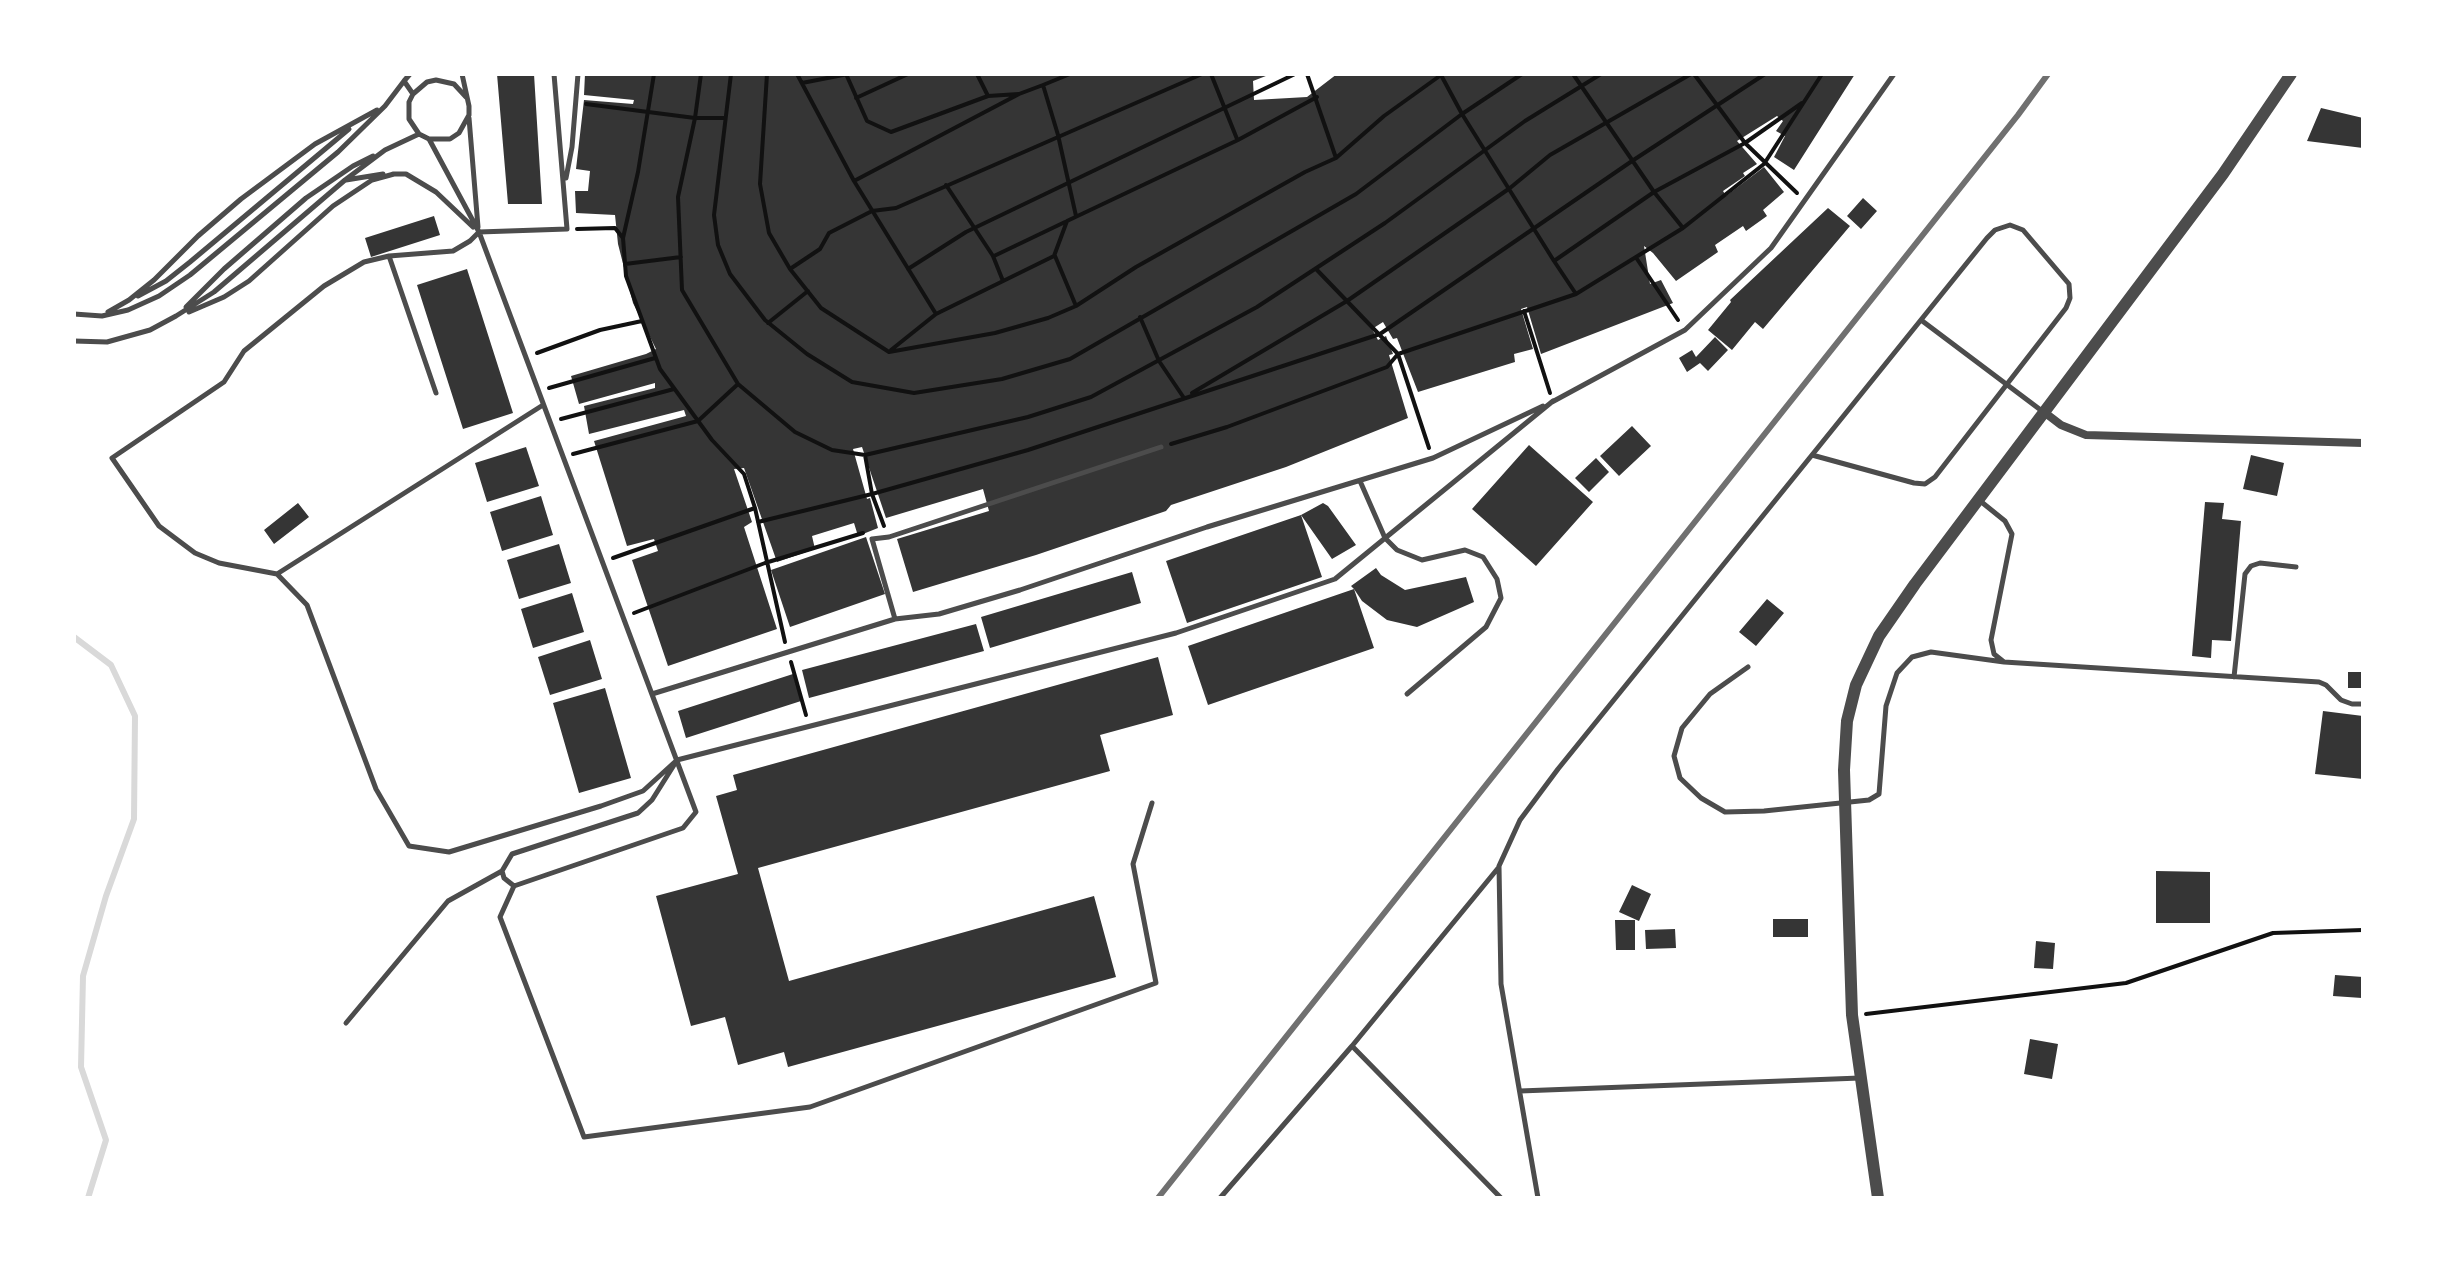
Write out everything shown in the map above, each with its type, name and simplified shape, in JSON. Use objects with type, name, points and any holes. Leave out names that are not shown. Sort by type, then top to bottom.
[{"type":"street","points":[[1878,1198],[1852,1015],[1845,802],[1847,721],[1856,685],[1879,636],[2223,174],[2291,74]]},
{"type":"street","points":[[2044,412],[2061,425],[2086,435],[2363,443]]},
{"type":"lane","points":[[74,314],[102,316],[128,310],[159,296],[190,275],[338,152],[385,106],[410,74]]},
{"type":"lane","points":[[462,74],[469,115],[479,232]]},
{"type":"lane","points":[[554,74],[567,229],[479,232],[453,251],[389,256],[364,262],[324,286],[244,351],[224,382],[112,458],[159,526],[195,553],[219,563],[277,574],[307,605],[376,789],[409,846],[449,852],[643,791],[677,760],[1176,633],[1335,579],[1553,401]]},
{"type":"lane","points":[[564,187],[572,147],[578,74]]},
{"type":"lane","points":[[652,694],[895,619],[939,614],[993,598],[1207,527],[1433,458],[1553,401],[1685,330],[1771,248],[1894,74]]},
{"type":"lane","points":[[466,97],[454,84],[436,80],[427,82],[409,102],[409,119],[419,134],[429,139],[450,139],[465,125],[469,115]]},
{"type":"lane","points":[[404,81],[413,94]]},
{"type":"lane","points":[[129,300],[241,199],[315,144],[385,106]]},
{"type":"lane","points":[[102,316],[158,286],[190,262],[359,121]]},
{"type":"lane","points":[[176,316],[224,269],[306,198],[353,166],[419,134]]},
{"type":"lane","points":[[429,139],[479,232],[696,812],[683,828],[514,886],[500,917],[584,1137],[810,1107],[1156,983],[1133,864],[1152,803]]},
{"type":"lane","points":[[74,341],[107,342],[150,330],[176,316],[214,292],[345,180],[385,150]]},
{"type":"lane","points":[[176,316],[209,304],[249,281],[333,206],[372,180],[394,174]]},
{"type":"lane","points":[[345,180],[406,174],[436,192],[479,232]]},
{"type":"lane","points":[[1220,1198],[1352,1046],[1499,866],[1520,820],[1558,769],[1921,320],[1995,230],[2010,225],[2023,230],[2069,284],[2070,298],[2066,308],[1935,477],[1925,484],[1812,455]]},
{"type":"lane","points":[[389,256],[436,393]]},
{"type":"lane","points":[[1921,320],[2044,412]]},
{"type":"lane","points":[[277,574],[543,405]]},
{"type":"lane","points":[[895,619],[872,539],[889,537],[1161,447]]},
{"type":"lane","points":[[1360,481],[1385,538],[1405,555],[1422,560],[1465,550],[1483,557],[1497,579],[1501,598],[1486,627],[1407,694]]},
{"type":"lane","points":[[1978,500],[2005,521],[2012,534],[1991,640],[1994,654],[2004,662]]},
{"type":"lane","points":[[2234,677],[2245,574],[2251,566],[2260,563],[2296,567]]},
{"type":"lane","points":[[1748,667],[1710,694],[1682,728],[1674,756],[1680,778],[1701,798],[1725,812],[1869,800],[1879,794],[1886,706],[1897,673],[1912,657],[1931,652],[2004,662],[2319,682],[2341,700],[2362,704]]},
{"type":"lane","points":[[346,1023],[448,901],[502,871],[512,854],[638,813],[652,800],[677,760]]},
{"type":"lane","points":[[1499,866],[1501,984],[1538,1198]]},
{"type":"lane","points":[[502,871],[504,878],[514,886]]},
{"type":"lane","points":[[1352,1046],[1501,1198]]},
{"type":"lane","points":[[1520,1091],[1861,1078]]},
{"type":"path","points":[[654,74],[623,238],[626,276],[655,358],[698,421],[744,474],[809,727]]},
{"type":"path","points":[[701,74],[678,197],[682,290],[738,384],[795,432],[832,450],[865,455],[1028,417],[1091,397],[1257,307],[1385,223],[1525,121],[1601,74]]},
{"type":"path","points":[[731,74],[714,215],[718,245],[730,274],[768,323],[807,354],[852,382],[914,393],[1002,379],[1070,359],[1356,194],[1462,114],[1522,74]]},
{"type":"path","points":[[767,74],[760,184],[769,233],[790,269],[821,308],[889,352],[995,333],[1048,318],[1076,306],[1162,253],[1305,172],[1336,158],[1384,116],[1442,74],[1462,114],[1488,150],[1576,294]]},
{"type":"path","points":[[797,74],[854,181],[936,314]]},
{"type":"path","points":[[856,98],[908,74]]},
{"type":"path","points":[[977,74],[988,96]]},
{"type":"path","points":[[854,181],[1019,94],[1070,74]]},
{"type":"path","points":[[790,269],[820,249],[829,233],[872,211],[896,208],[1202,74]]},
{"type":"path","points":[[1211,74],[1238,140]]},
{"type":"path","points":[[908,269],[973,229],[1295,74]]},
{"type":"path","points":[[1307,74],[1336,158]]},
{"type":"path","points":[[1573,74],[1654,192],[1683,228]]},
{"type":"path","points":[[1184,398],[1347,301],[1510,188],[1550,155],[1692,74],[1745,143],[1805,200]]},
{"type":"path","points":[[758,522],[1028,450],[1380,334],[1534,227],[1765,74]]},
{"type":"path","points":[[1161,447],[1227,427],[1387,367],[1398,354],[1576,294],[1683,228],[1764,164],[1822,74]]},
{"type":"path","points":[[802,83],[847,75],[867,121],[891,132],[988,96],[1019,94]]},
{"type":"path","points":[[1043,85],[1076,216]]},
{"type":"path","points":[[993,256],[1238,140],[1317,97]]},
{"type":"path","points":[[1554,261],[1654,192],[1745,143],[1804,102]]},
{"type":"path","points":[[576,103],[695,118],[725,118]]},
{"type":"path","points":[[946,185],[993,256],[1003,281]]},
{"type":"path","points":[[889,352],[936,314],[1054,256],[1067,221]]},
{"type":"path","points":[[567,229],[615,228],[623,238]]},
{"type":"path","points":[[1054,256],[1076,306]]},
{"type":"path","points":[[625,264],[681,257]]},
{"type":"path","points":[[1637,259],[1685,330]]},
{"type":"path","points":[[1316,269],[1398,354],[1433,458]]},
{"type":"path","points":[[768,323],[808,291]]},
{"type":"path","points":[[1524,311],[1553,401]]},
{"type":"path","points":[[1140,317],[1159,361],[1184,398]]},
{"type":"path","points":[[525,357],[600,330],[642,321]]},
{"type":"path","points":[[538,391],[655,358]]},
{"type":"path","points":[[563,457],[698,421],[738,384]]},
{"type":"path","points":[[550,422],[674,389]]},
{"type":"path","points":[[865,455],[872,494],[889,537]]},
{"type":"path","points":[[603,561],[755,508]]},
{"type":"path","points":[[623,618],[765,563],[863,533],[872,539]]},
{"type":"path","points":[[1852,1015],[2126,983],[2273,933],[2363,930]]},
{"type":"building","points":[[497,74],[534,74],[542,204],[508,204]]},
{"type":"building","points":[[585,74],[1271,74],[1253,81],[1254,100],[1307,97],[1337,74],[1855,74],[1794,170],[1774,157],[1785,136],[1776,131],[1783,121],[1777,116],[1737,141],[1757,164],[1723,191],[1726,196],[1764,167],[1784,192],[1763,210],[1767,216],[1746,231],[1743,226],[1715,245],[1718,252],[1676,281],[1644,246],[1650,284],[1661,280],[1673,303],[1541,354],[1527,307],[1521,309],[1533,349],[1514,354],[1515,362],[1418,392],[1397,338],[1393,339],[1383,322],[1372,329],[1378,340],[1386,336],[1408,418],[1286,467],[1171,505],[1166,511],[913,592],[897,539],[989,511],[983,489],[886,518],[862,447],[853,449],[878,528],[858,536],[854,523],[812,536],[815,549],[777,562],[744,468],[734,469],[752,522],[744,527],[777,629],[668,666],[632,560],[658,551],[654,539],[627,546],[594,441],[686,416],[684,410],[589,434],[584,406],[655,388],[655,383],[579,404],[571,376],[656,349],[633,303],[618,244],[615,215],[576,213],[575,191],[588,191],[590,171],[576,169],[584,100],[633,104],[634,100],[584,95]]},
{"type":"building","points":[[2321,108],[2363,118],[2363,148],[2307,141]]},
{"type":"building","points":[[1863,198],[1877,211],[1861,229],[1847,216]]},
{"type":"building","points":[[1828,208],[1850,226],[1763,329],[1755,322],[1732,350],[1708,330],[1730,300]]},
{"type":"building","points":[[434,216],[440,235],[371,257],[365,238]]},
{"type":"building","points":[[467,269],[513,413],[463,429],[417,285]]},
{"type":"building","points":[[1715,337],[1728,350],[1708,371],[1700,363],[1687,372],[1679,358],[1692,350],[1696,357]]},
{"type":"building","points":[[1632,426],[1651,446],[1619,476],[1600,456]]},
{"type":"building","points":[[1529,445],[1593,502],[1536,566],[1472,509]]},
{"type":"building","points":[[526,447],[539,486],[487,502],[475,463]]},
{"type":"building","points":[[2251,455],[2284,463],[2277,496],[2243,489]]},
{"type":"building","points":[[1596,458],[1609,472],[1589,492],[1575,478]]},
{"type":"building","points":[[541,496],[553,535],[502,551],[490,512]]},
{"type":"building","points":[[2205,502],[2224,503],[2222,519],[2241,521],[2231,641],[2212,640],[2211,658],[2192,656]]},
{"type":"building","points":[[298,503],[309,517],[274,544],[264,530]]},
{"type":"building","points":[[1323,503],[1356,545],[1332,559],[1301,515]]},
{"type":"building","points":[[1301,515],[1322,577],[1187,623],[1166,561]]},
{"type":"building","points":[[866,537],[885,594],[790,627],[771,570]]},
{"type":"building","points":[[559,544],[571,583],[519,599],[507,560]]},
{"type":"building","points":[[1376,568],[1381,575],[1405,590],[1466,577],[1474,602],[1417,627],[1387,620],[1362,601],[1351,586]]},
{"type":"building","points":[[1132,572],[1141,603],[990,648],[981,617]]},
{"type":"building","points":[[1354,589],[1374,648],[1208,705],[1188,646]]},
{"type":"building","points":[[572,593],[584,632],[533,648],[521,609]]},
{"type":"building","points":[[1767,599],[1784,613],[1756,646],[1739,632]]},
{"type":"building","points":[[976,624],[984,651],[809,698],[802,670]]},
{"type":"building","points":[[590,640],[602,679],[550,695],[538,657]]},
{"type":"building","points":[[1158,657],[1173,715],[1100,735],[1110,771],[758,868],[789,981],[1094,896],[1116,977],[788,1067],[784,1052],[738,1065],[725,1017],[691,1026],[656,896],[738,874],[716,796],[737,790],[733,775]]},
{"type":"building","points":[[2348,672],[2363,672],[2363,688],[2348,688]]},
{"type":"building","points":[[793,674],[801,701],[686,738],[678,711]]},
{"type":"building","points":[[605,688],[631,778],[579,793],[553,703]]},
{"type":"building","points":[[2323,711],[2363,716],[2363,779],[2315,774]]},
{"type":"building","points":[[2156,871],[2210,872],[2210,923],[2156,923]]},
{"type":"building","points":[[1632,885],[1651,894],[1639,921],[1619,912]]},
{"type":"building","points":[[1773,919],[1808,919],[1808,937],[1773,937]]},
{"type":"building","points":[[1615,920],[1635,920],[1635,950],[1616,950]]},
{"type":"building","points":[[1675,929],[1676,948],[1646,949],[1645,930]]},
{"type":"building","points":[[2036,941],[2055,943],[2053,969],[2034,968]]},
{"type":"building","points":[[2335,975],[2363,977],[2362,998],[2333,996]]},
{"type":"building","points":[[2030,1039],[2058,1044],[2052,1079],[2024,1074]]},
{"type":"waterway","points":[[74,637],[111,665],[135,716],[134,819],[106,896],[83,976],[81,1067],[106,1140],[88,1198]]},
{"type":"railway","points":[[1158,1198],[2048,74]]}]
